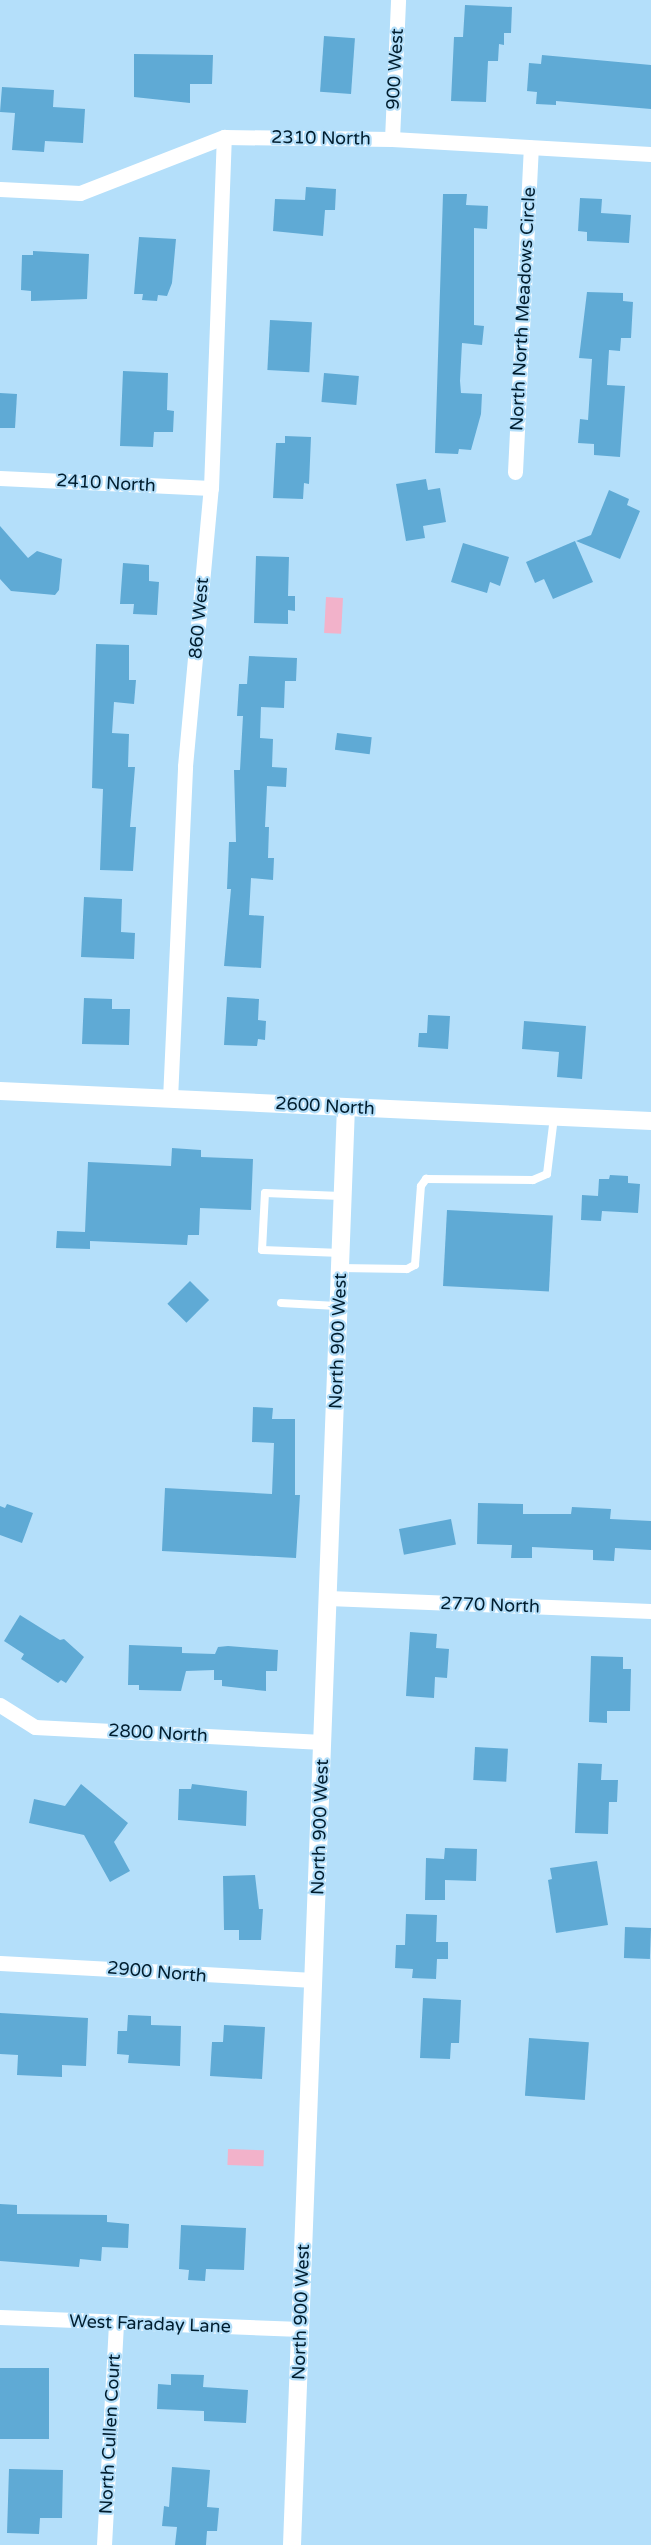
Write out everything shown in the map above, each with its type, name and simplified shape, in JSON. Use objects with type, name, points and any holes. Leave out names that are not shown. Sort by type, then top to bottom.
[{"type":"street","name":"900 West","points":[[392,139],[398,0]]},
{"type":"street","name":"2310 North","points":[[0,189],[80,193],[224,137],[392,139],[651,154]]},
{"type":"street","name":"860 West","points":[[170,1099],[185,766],[211,488],[224,137]]},
{"type":"street","name":"North North Meadows Circle","points":[[515,472],[531,147]]},
{"type":"street","name":"2410 North","points":[[0,478],[211,488]]},
{"type":"street","name":"2600 North","points":[[0,1091],[651,1121]]},
{"type":"street","name":"North 900 West","points":[[292,2545],[346,1108]]},
{"type":"street","name":"2770 North","points":[[328,1598],[651,1611]]},
{"type":"street","name":"2800 North","points":[[2,1711],[35,1727],[323,1742]]},
{"type":"street","name":"2900 North","points":[[0,1963],[314,1980]]},
{"type":"street","name":"West Faraday Lane","points":[[0,2318],[301,2329]]},
{"type":"street","name":"North Cullen Court","points":[[104,2545],[116,2324]]},
{"type":"lane","points":[[343,1196],[265,1193],[262,1250],[407,1269],[415,1265],[421,1186],[426,1179],[533,1180],[547,1174],[554,1117]]},
{"type":"lane","points":[[281,1303],[339,1306]]},
{"type":"shaded area","points":[[326,597],[343,598],[341,634],[324,633]]},
{"type":"shaded area","points":[[228,2149],[264,2150],[263,2166],[227,2165]]},
{"type":"building","points":[[465,5],[512,7],[511,33],[504,33],[504,45],[499,44],[498,61],[488,61],[486,102],[451,101],[454,37],[463,37]]},
{"type":"building","points":[[324,36],[355,38],[351,94],[320,92]]},
{"type":"building","points":[[134,54],[213,55],[212,84],[190,84],[190,103],[134,97]]},
{"type":"building","points":[[542,55],[651,65],[651,109],[556,101],[556,105],[536,104],[537,92],[527,91],[529,63],[541,64]]},
{"type":"building","points":[[2,87],[54,90],[53,107],[85,109],[83,143],[45,141],[44,152],[12,150],[15,113],[0,112]]},
{"type":"building","points":[[306,187],[336,189],[335,210],[325,210],[323,236],[273,231],[275,199],[305,200]]},
{"type":"building","points":[[443,194],[467,194],[466,205],[488,206],[487,229],[474,228],[474,325],[484,326],[482,345],[462,343],[460,381],[461,393],[482,394],[481,414],[471,450],[459,449],[458,454],[435,453]]},
{"type":"building","points":[[580,198],[602,199],[601,213],[631,215],[629,243],[587,241],[587,232],[578,231]]},
{"type":"building","points":[[139,237],[176,239],[172,283],[167,296],[158,295],[157,301],[142,300],[143,294],[134,294]]},
{"type":"building","points":[[33,251],[89,254],[87,299],[31,301],[31,291],[21,290],[22,255],[33,255]]},
{"type":"building","points":[[587,292],[623,293],[623,301],[633,302],[631,338],[621,338],[620,351],[609,350],[607,385],[625,386],[620,457],[594,455],[594,444],[578,443],[580,419],[588,420],[592,359],[579,358]]},
{"type":"building","points":[[270,320],[312,322],[309,372],[267,370]]},
{"type":"building","points":[[123,371],[168,373],[167,410],[174,411],[173,432],[154,432],[153,447],[120,446]]},
{"type":"building","points":[[324,373],[359,376],[356,405],[321,402]]},
{"type":"building","points":[[0,393],[17,394],[15,428],[0,428]]},
{"type":"building","points":[[285,436],[311,437],[309,484],[304,483],[303,499],[273,498],[276,443],[285,443]]},
{"type":"building","points":[[426,479],[428,490],[440,488],[446,522],[423,526],[425,538],[406,541],[396,484]]},
{"type":"building","points":[[609,490],[629,499],[627,505],[640,511],[620,559],[576,541],[591,535]]},
{"type":"building","points":[[0,526],[28,558],[37,551],[62,559],[59,590],[55,595],[11,591],[0,579]]},
{"type":"building","points":[[575,541],[593,582],[553,599],[544,579],[535,583],[526,562]]},
{"type":"building","points":[[463,543],[509,557],[500,586],[490,582],[487,593],[451,582]]},
{"type":"building","points":[[256,556],[289,557],[288,596],[295,596],[295,611],[288,610],[288,624],[254,623]]},
{"type":"building","points":[[123,563],[149,565],[149,581],[159,582],[157,615],[133,614],[134,604],[120,604]]},
{"type":"building","points":[[96,644],[129,645],[129,680],[136,680],[134,704],[114,702],[112,733],[129,734],[128,767],[135,767],[130,827],[136,827],[133,871],[100,870],[103,789],[92,788]]},
{"type":"building","points":[[249,656],[297,658],[296,681],[285,681],[284,708],[261,707],[260,738],[273,739],[272,767],[287,768],[286,787],[267,786],[265,827],[269,827],[268,858],[274,858],[273,880],[251,878],[249,915],[264,916],[261,968],[224,966],[231,889],[227,889],[229,842],[236,842],[234,770],[240,770],[243,716],[237,716],[239,684],[247,684]]},
{"type":"building","points":[[337,733],[372,737],[370,754],[335,750]]},
{"type":"building","points":[[84,897],[122,899],[121,932],[135,933],[134,959],[81,957]]},
{"type":"building","points":[[227,997],[259,999],[258,1020],[266,1021],[265,1040],[258,1039],[257,1046],[224,1045]]},
{"type":"building","points":[[84,998],[112,999],[112,1009],[130,1009],[129,1045],[82,1044]]},
{"type":"building","points":[[428,1015],[450,1016],[448,1049],[418,1047],[419,1033],[427,1033]]},
{"type":"building","points":[[524,1021],[586,1026],[582,1079],[557,1077],[559,1052],[522,1049]]},
{"type":"building","points":[[172,1148],[201,1150],[201,1157],[253,1159],[251,1210],[200,1208],[199,1235],[188,1235],[187,1245],[90,1241],[90,1249],[56,1248],[57,1231],[85,1232],[88,1162],[171,1166]]},
{"type":"building","points":[[610,1175],[628,1176],[628,1183],[640,1184],[638,1213],[602,1211],[601,1221],[581,1220],[582,1195],[598,1196],[599,1179],[609,1179]]},
{"type":"building","points":[[447,1210],[553,1216],[549,1291],[443,1286]]},
{"type":"building","points":[[190,1281],[209,1300],[186,1323],[167,1304]]},
{"type":"building","points":[[253,1407],[273,1408],[272,1419],[295,1419],[295,1495],[300,1495],[296,1558],[162,1551],[165,1488],[272,1494],[274,1443],[252,1442]]},
{"type":"building","points":[[478,1503],[523,1504],[523,1514],[571,1514],[572,1507],[611,1509],[610,1519],[651,1521],[651,1550],[615,1548],[614,1561],[593,1560],[593,1550],[532,1547],[532,1558],[511,1558],[512,1545],[477,1544]]},
{"type":"building","points":[[7,1504],[33,1513],[22,1543],[0,1535],[0,1506],[5,1508]]},
{"type":"building","points":[[451,1519],[456,1545],[404,1555],[399,1529]]},
{"type":"building","points":[[20,1615],[60,1640],[64,1639],[84,1657],[66,1683],[61,1680],[58,1683],[21,1659],[24,1654],[4,1641]]},
{"type":"building","points":[[410,1632],[437,1634],[436,1648],[449,1649],[447,1678],[435,1677],[434,1698],[406,1696]]},
{"type":"building","points":[[129,1645],[182,1647],[182,1653],[215,1654],[218,1647],[228,1646],[278,1650],[277,1671],[266,1671],[266,1691],[222,1686],[222,1680],[214,1680],[214,1670],[186,1671],[181,1691],[139,1690],[139,1685],[128,1685]]},
{"type":"building","points":[[591,1656],[623,1657],[623,1669],[631,1669],[630,1711],[607,1711],[607,1723],[589,1722]]},
{"type":"building","points":[[475,1747],[508,1749],[506,1782],[473,1780]]},
{"type":"building","points":[[578,1763],[602,1764],[601,1780],[618,1780],[617,1802],[609,1802],[608,1834],[575,1833]]},
{"type":"building","points":[[81,1784],[128,1823],[114,1842],[130,1871],[110,1882],[84,1835],[29,1823],[34,1799],[65,1806]]},
{"type":"building","points":[[192,1784],[247,1791],[246,1826],[178,1820],[179,1789],[191,1789]]},
{"type":"building","points":[[445,1848],[477,1849],[476,1881],[445,1880],[445,1900],[425,1900],[426,1858],[444,1859]]},
{"type":"building","points":[[597,1861],[608,1925],[556,1933],[548,1880],[552,1879],[550,1868]]},
{"type":"building","points":[[255,1875],[259,1909],[263,1909],[261,1940],[239,1940],[239,1930],[224,1930],[223,1876]]},
{"type":"building","points":[[406,1914],[437,1915],[436,1942],[448,1942],[448,1959],[437,1959],[436,1979],[412,1978],[413,1969],[395,1968],[396,1945],[405,1945]]},
{"type":"building","points":[[625,1927],[651,1928],[650,1959],[624,1958]]},
{"type":"building","points":[[423,1998],[461,2000],[459,2043],[451,2043],[450,2059],[420,2058]]},
{"type":"building","points":[[0,2013],[88,2018],[86,2066],[62,2065],[62,2077],[17,2075],[18,2055],[0,2054]]},
{"type":"building","points":[[128,2015],[151,2016],[151,2025],[181,2026],[180,2066],[128,2063],[129,2055],[117,2054],[118,2031],[127,2031]]},
{"type":"building","points":[[224,2025],[265,2027],[262,2079],[210,2076],[212,2042],[223,2042]]},
{"type":"building","points":[[529,2038],[589,2042],[585,2100],[525,2096]]},
{"type":"building","points":[[0,2204],[17,2205],[17,2214],[107,2215],[107,2222],[129,2224],[128,2248],[102,2247],[101,2261],[80,2259],[79,2267],[0,2261]]},
{"type":"building","points":[[181,2225],[246,2228],[244,2270],[206,2269],[205,2281],[188,2280],[189,2270],[179,2269]]},
{"type":"building","points":[[0,2368],[49,2368],[49,2439],[0,2439]]},
{"type":"building","points":[[171,2374],[204,2375],[203,2387],[248,2390],[246,2423],[204,2421],[204,2411],[157,2409],[158,2384],[171,2385]]},
{"type":"building","points":[[172,2467],[210,2470],[207,2507],[219,2508],[217,2531],[207,2531],[206,2545],[175,2545],[177,2527],[162,2526],[164,2506],[169,2507]]},
{"type":"building","points":[[9,2469],[63,2470],[62,2518],[40,2518],[39,2534],[7,2533]]}]
